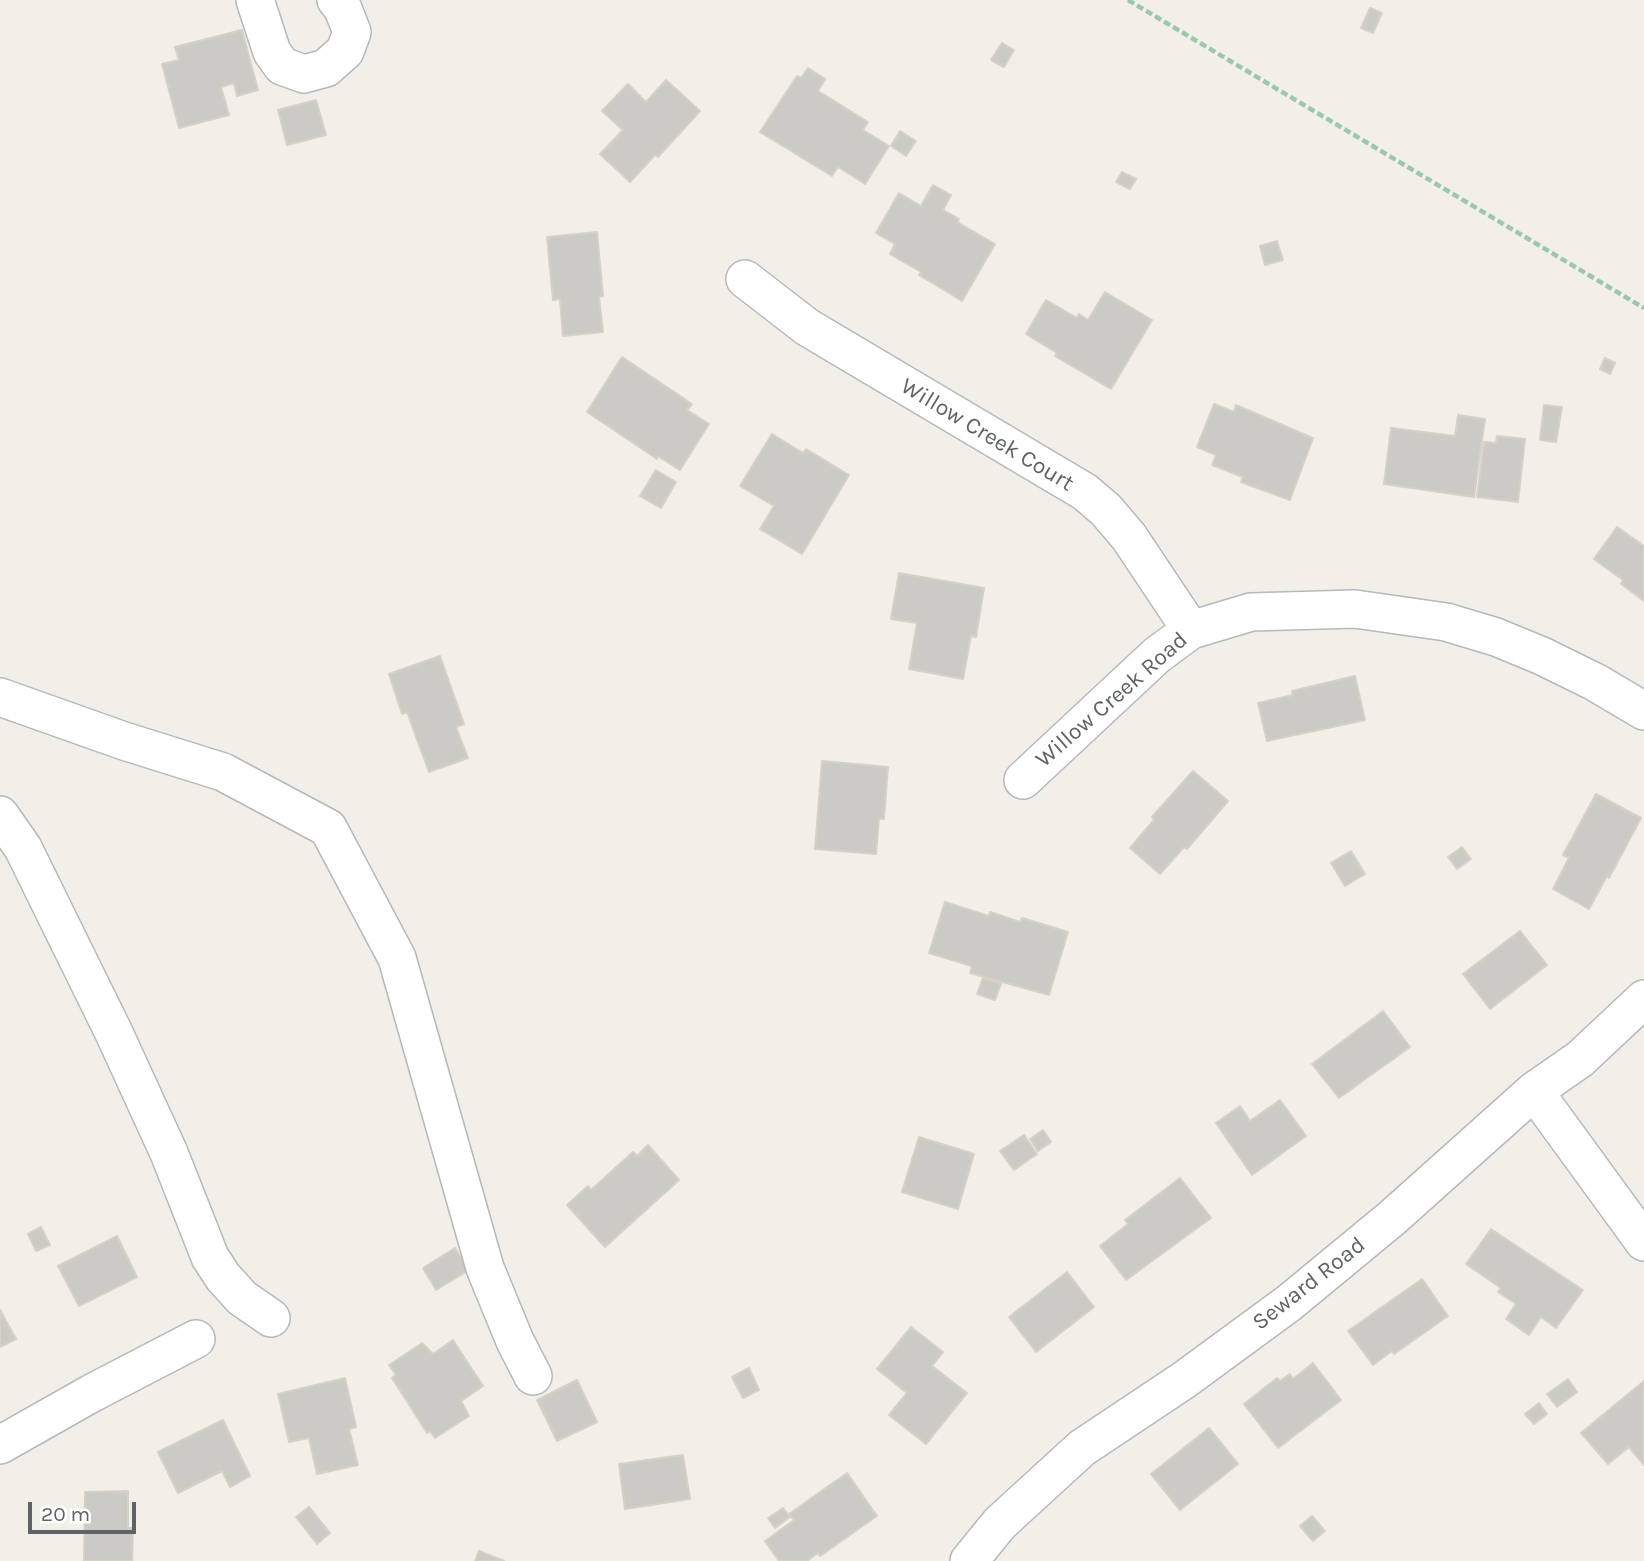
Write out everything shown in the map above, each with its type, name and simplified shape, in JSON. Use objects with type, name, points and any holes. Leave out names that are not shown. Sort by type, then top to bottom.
[{"type":"street","points":[[255,0],[272,52],[282,66],[304,74],[326,68],[345,51],[352,33],[344,9],[336,0]]},
{"type":"street","name":"Willow Creek Court","points":[[745,279],[807,327],[1085,492],[1106,510],[1129,537],[1191,630]]},
{"type":"street","name":"Willow Creek Road","points":[[1023,780],[1148,663],[1191,630],[1251,612],[1355,609],[1446,622],[1496,637],[1542,656],[1595,682],[1644,711]]},
{"type":"street","points":[[0,697],[124,741],[223,772],[328,828],[397,958],[485,1268],[533,1376]]},
{"type":"street","points":[[0,815],[23,848],[114,1033],[169,1153],[210,1257],[242,1298],[271,1318]]},
{"type":"street","name":"Seward Road","points":[[970,1561],[1000,1523],[1082,1448],[1184,1380],[1289,1303],[1392,1218],[1534,1091],[1580,1059],[1644,999]]},
{"type":"street","points":[[1534,1091],[1644,1242]]},
{"type":"street","points":[[0,1445],[196,1339]]},
{"type":"path","points":[[1128,0],[1644,308]]},
{"type":"building","points":[[1370,8],[1382,13],[1373,33],[1361,28]]},
{"type":"building","points":[[242,30],[258,90],[237,96],[234,83],[221,87],[229,115],[179,128],[162,64],[179,60],[175,47]]},
{"type":"building","points":[[1002,43],[1014,50],[1004,67],[991,60]]},
{"type":"building","points":[[808,68],[825,79],[818,91],[868,122],[863,130],[889,146],[865,184],[838,167],[832,176],[760,132],[797,76],[801,78]]},
{"type":"building","points":[[666,80],[700,111],[658,157],[655,155],[630,182],[600,154],[623,130],[602,111],[628,84],[646,102]]},
{"type":"building","points":[[316,100],[326,135],[287,145],[278,110]]},
{"type":"building","points":[[900,131],[916,141],[906,156],[891,146]]},
{"type":"building","points":[[1122,172],[1136,179],[1130,189],[1116,182]]},
{"type":"building","points":[[933,185],[951,195],[943,210],[959,219],[957,222],[995,244],[962,301],[890,254],[895,244],[876,233],[899,193],[921,206]]},
{"type":"building","points":[[597,232],[603,296],[599,297],[603,332],[563,336],[560,299],[553,300],[547,237]]},
{"type":"building","points":[[1277,241],[1283,260],[1265,265],[1260,246]]},
{"type":"building","points":[[1105,292],[1152,320],[1111,389],[1055,356],[1057,353],[1026,334],[1046,300],[1077,318],[1079,314],[1088,320]]},
{"type":"building","points":[[622,357],[692,404],[687,410],[709,424],[680,470],[658,456],[657,459],[587,412]]},
{"type":"building","points":[[1605,358],[1615,363],[1610,374],[1600,369]]},
{"type":"building","points":[[1214,404],[1234,412],[1236,405],[1313,438],[1290,500],[1241,482],[1243,477],[1212,465],[1216,455],[1197,447]]},
{"type":"building","points":[[1544,405],[1562,407],[1556,442],[1540,440]]},
{"type":"building","points":[[1458,415],[1485,419],[1474,497],[1384,484],[1391,428],[1455,436]]},
{"type":"building","points":[[772,434],[803,453],[806,449],[849,475],[802,554],[760,529],[774,506],[740,486]]},
{"type":"building","points":[[1497,436],[1525,439],[1518,502],[1477,497],[1484,442],[1496,443]]},
{"type":"building","points":[[656,470],[676,482],[661,508],[640,496]]},
{"type":"building","points":[[1617,527],[1644,546],[1644,601],[1621,584],[1623,580],[1594,559]]},
{"type":"building","points":[[899,573],[984,588],[976,637],[971,636],[963,679],[909,669],[917,623],[891,619]]},
{"type":"building","points":[[440,656],[464,724],[456,727],[468,758],[429,772],[407,712],[402,714],[389,674]]},
{"type":"building","points":[[1355,676],[1365,720],[1267,741],[1258,703],[1293,695],[1292,691]]},
{"type":"building","points":[[822,761],[888,767],[884,819],[879,819],[876,854],[815,849]]},
{"type":"building","points":[[1193,771],[1228,801],[1187,849],[1184,847],[1160,874],[1130,848],[1154,820],[1152,817]]},
{"type":"building","points":[[1596,794],[1641,818],[1589,909],[1553,889],[1569,858],[1563,855]]},
{"type":"building","points":[[1462,847],[1471,859],[1457,869],[1448,857]]},
{"type":"building","points":[[1351,851],[1365,874],[1345,886],[1331,863]]},
{"type":"building","points":[[945,902],[989,916],[990,912],[1020,922],[1022,918],[1068,932],[1049,995],[970,973],[972,966],[929,953]]},
{"type":"building","points":[[1520,931],[1547,965],[1490,1009],[1463,974]]},
{"type":"building","points":[[983,978],[1001,984],[995,1000],[977,994]]},
{"type":"building","points":[[1383,1011],[1410,1047],[1339,1098],[1312,1064]]},
{"type":"building","points":[[1280,1100],[1306,1136],[1252,1175],[1216,1123],[1240,1106],[1250,1121]]},
{"type":"building","points":[[1043,1130],[1051,1142],[1038,1151],[1030,1139]]},
{"type":"building","points":[[1024,1135],[1037,1154],[1014,1170],[1000,1151]]},
{"type":"building","points":[[919,1137],[974,1154],[958,1209],[902,1192]]},
{"type":"building","points":[[648,1145],[679,1180],[605,1247],[567,1205],[588,1186],[591,1190],[633,1152],[637,1156]]},
{"type":"building","points":[[1180,1178],[1211,1218],[1126,1280],[1100,1246],[1128,1224],[1125,1220]]},
{"type":"building","points":[[41,1227],[50,1245],[36,1251],[28,1234]]},
{"type":"building","points":[[1491,1229],[1583,1290],[1556,1328],[1541,1317],[1529,1335],[1506,1319],[1516,1304],[1498,1292],[1501,1288],[1466,1264]]},
{"type":"building","points":[[117,1236],[137,1277],[79,1306],[58,1266]]},
{"type":"building","points":[[455,1248],[469,1270],[436,1290],[423,1268]]},
{"type":"building","points":[[1067,1272],[1094,1307],[1036,1352],[1009,1317]]},
{"type":"building","points":[[1422,1279],[1448,1316],[1394,1354],[1392,1351],[1373,1365],[1348,1331]]},
{"type":"building","points":[[0,1310],[16,1339],[0,1347]]},
{"type":"building","points":[[911,1327],[943,1352],[932,1366],[967,1393],[926,1444],[889,1415],[907,1393],[877,1369]]},
{"type":"building","points":[[453,1340],[483,1386],[461,1401],[469,1416],[435,1438],[430,1431],[427,1433],[392,1378],[396,1375],[389,1365],[422,1343],[433,1354]]},
{"type":"building","points":[[1313,1363],[1341,1400],[1278,1448],[1244,1404],[1277,1378],[1280,1381],[1290,1374],[1293,1379]]},
{"type":"building","points":[[749,1368],[759,1390],[743,1398],[732,1377]]},
{"type":"building","points":[[345,1378],[356,1427],[349,1429],[358,1465],[317,1474],[309,1438],[289,1442],[278,1394]]},
{"type":"building","points":[[1568,1379],[1577,1392],[1557,1407],[1547,1394]]},
{"type":"building","points":[[577,1380],[597,1422],[557,1441],[537,1400]]},
{"type":"building","points":[[1644,1381],[1644,1465],[1629,1447],[1608,1464],[1581,1433]]},
{"type":"building","points":[[1539,1403],[1547,1414],[1534,1424],[1525,1414]]},
{"type":"building","points":[[223,1420],[250,1476],[230,1487],[222,1471],[178,1493],[158,1452]]},
{"type":"building","points":[[1209,1428],[1238,1464],[1180,1510],[1151,1474]]},
{"type":"building","points":[[683,1455],[690,1499],[625,1509],[619,1464]]},
{"type":"building","points":[[847,1473],[877,1516],[820,1556],[818,1553],[807,1561],[779,1561],[765,1541],[794,1520],[789,1514]]},
{"type":"building","points":[[128,1491],[128,1528],[133,1528],[132,1561],[84,1561],[85,1492]]},
{"type":"building","points":[[309,1507],[330,1533],[317,1544],[296,1517]]},
{"type":"building","points":[[783,1508],[790,1517],[775,1528],[768,1518]]},
{"type":"building","points":[[1312,1516],[1325,1531],[1313,1541],[1300,1526]]},
{"type":"building","points":[[479,1551],[504,1561],[475,1561]]}]
